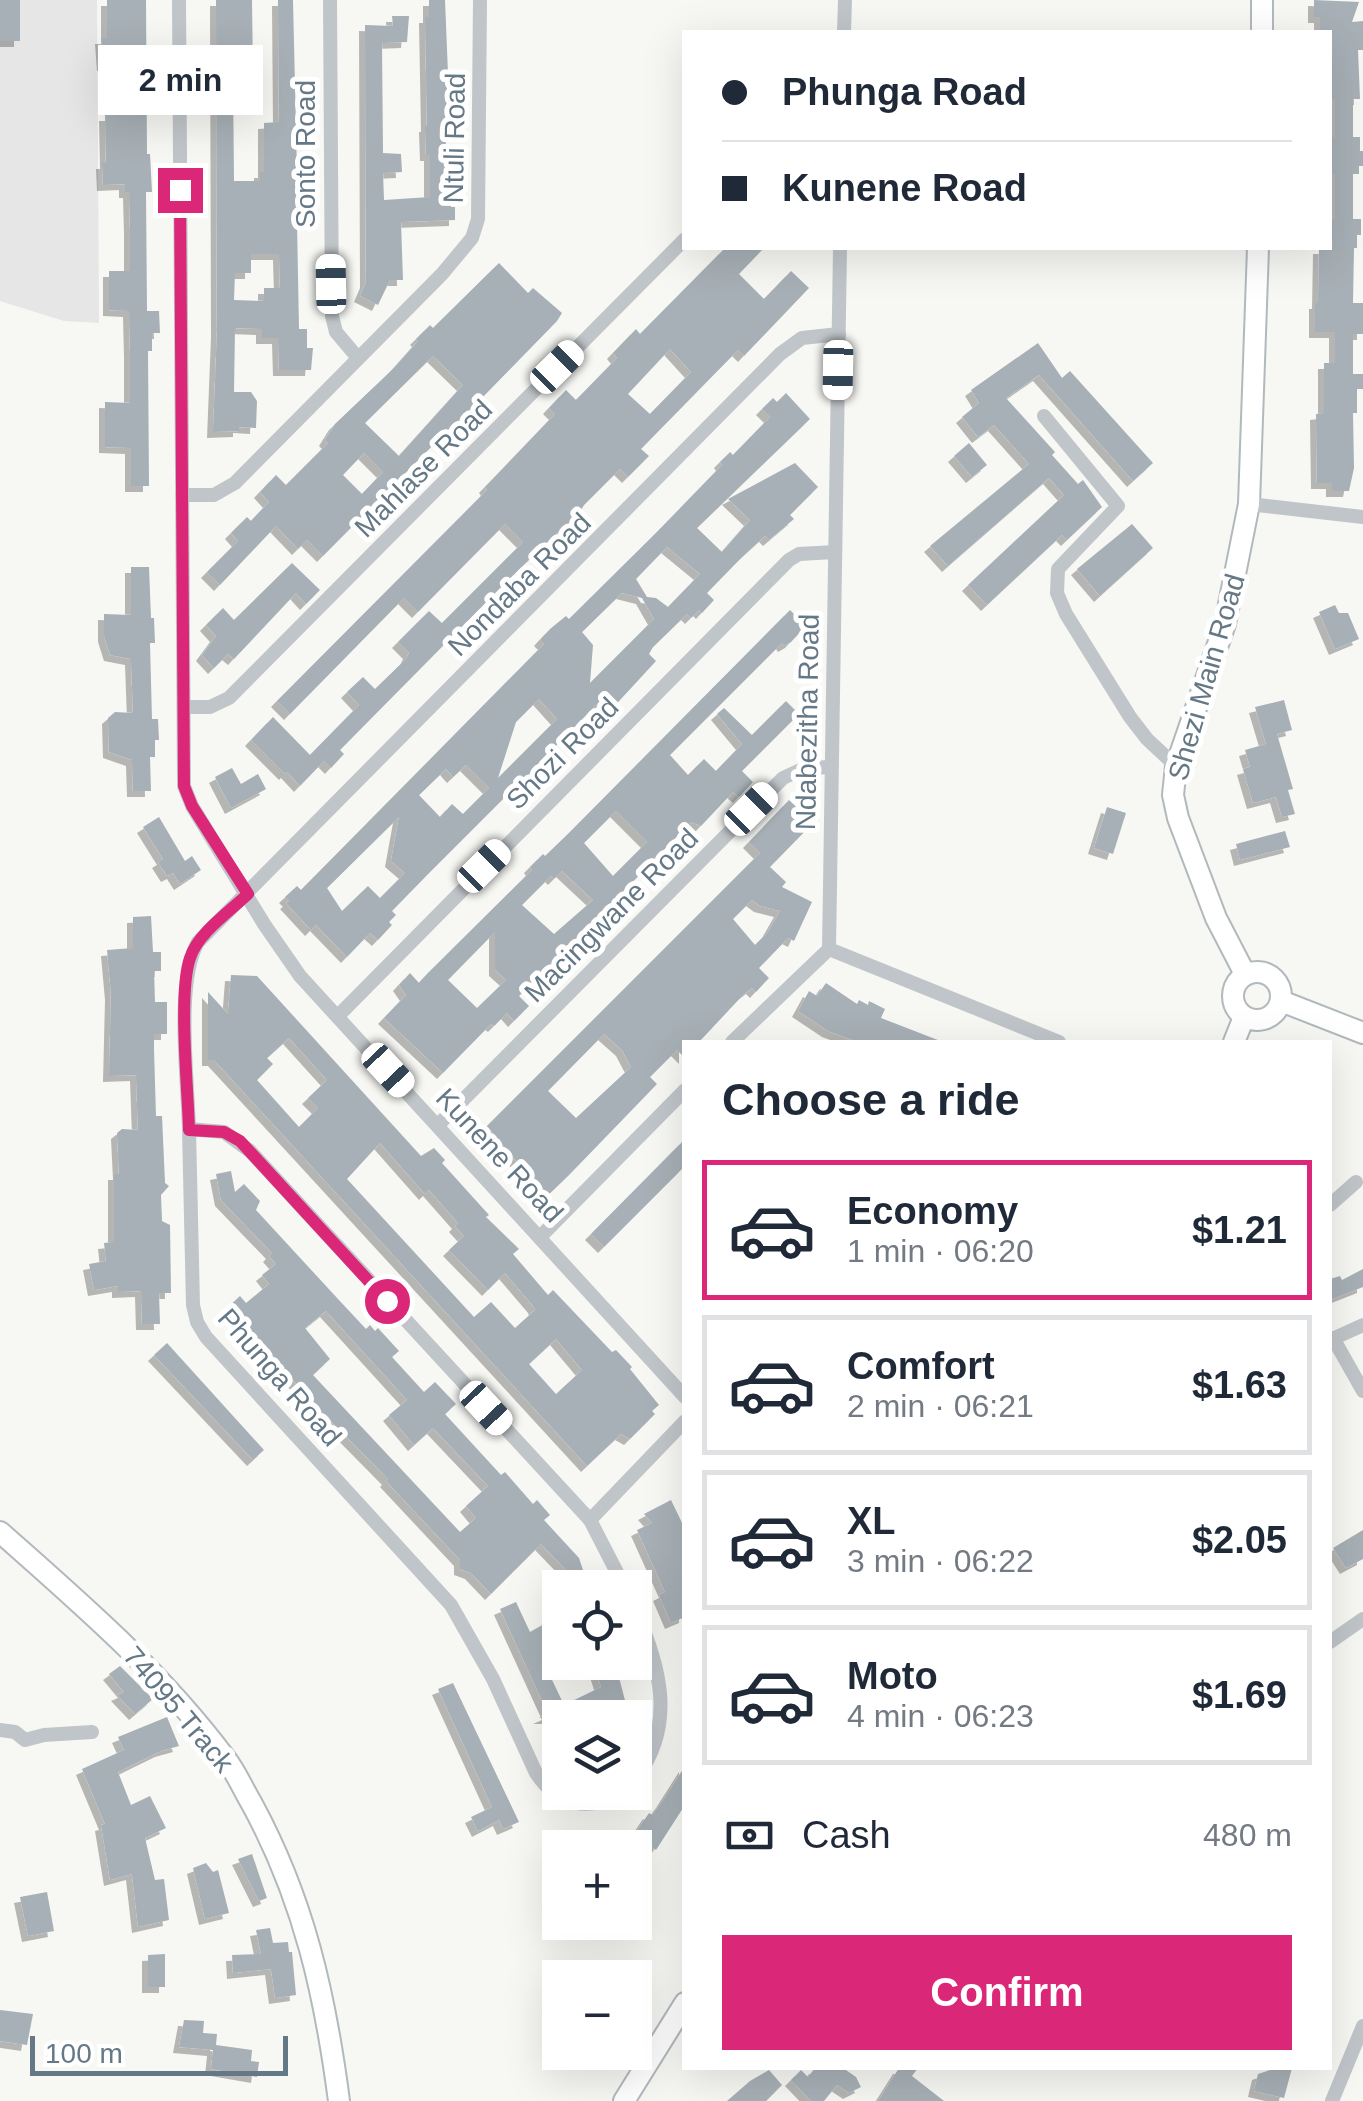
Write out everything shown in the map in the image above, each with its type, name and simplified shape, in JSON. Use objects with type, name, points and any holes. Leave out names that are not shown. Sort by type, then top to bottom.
[{"type":"street","name":"Kunene Road","points":[[179,0],[184,786],[192,806],[284,955],[682,1394]]},
{"type":"street","name":"Sonto Road","points":[[330,0],[332,316],[336,332],[358,358]]},
{"type":"street","name":"Ntuli Road","points":[[182,496],[214,494],[235,483],[442,274],[472,238],[480,204],[480,0]]},
{"type":"street","points":[[844,30],[845,0]]},
{"type":"street","points":[[1262,0],[1262,30]]},
{"type":"street","name":"Mahlase Road","points":[[184,707],[210,707],[229,698],[682,242]]},
{"type":"street","name":"Ndabezitha Road","points":[[828,949],[840,250]]},
{"type":"street","name":"Shezi Main Road","points":[[1235,1040],[1244,1016],[1232,995],[1245,974],[1216,918],[1178,818],[1174,795],[1176,766],[1225,624],[1250,504],[1258,250]]},
{"type":"street","name":"Nondaba Road","points":[[248,894],[780,354],[802,338],[839,334]]},
{"type":"street","points":[[1044,416],[1118,506],[1058,569],[1057,593],[1130,717],[1146,739],[1176,766]]},
{"type":"street","points":[[1250,504],[1363,517]]},
{"type":"street","name":"Shozi Road","points":[[338,1016],[789,560],[800,554],[835,552]]},
{"type":"street","name":"Macingwane Road","points":[[439,1124],[783,778],[806,768],[831,767]]},
{"type":"street","points":[[248,894],[198,942],[190,956],[186,981],[189,1130],[224,1132],[240,1141],[590,1520],[616,1570]]},
{"type":"street","points":[[734,1040],[828,949],[1054,1040]]},
{"type":"street","points":[[1244,1016],[1251,1020],[1267,1019],[1281,1001],[1279,986],[1268,974],[1245,974]]},
{"type":"street","points":[[1281,1001],[1363,1033]]},
{"type":"street","points":[[541,1236],[682,1093]]},
{"type":"street","name":"Phunga Road","points":[[189,1130],[193,1305],[197,1322],[206,1337],[451,1605],[470,1633],[542,1782]]},
{"type":"street","points":[[1332,1204],[1356,1182]]},
{"type":"street","points":[[1363,1325],[1332,1339],[1363,1392]]},
{"type":"street","points":[[590,1520],[682,1424]]},
{"type":"street","name":"74095 Track","points":[[0,1532],[157,1675],[228,1760],[269,1834],[303,1918],[328,2018],[340,2101]]},
{"type":"street","points":[[1332,1641],[1363,1619]]},
{"type":"street","points":[[652,1657],[661,1683],[662,1715],[652,1750]]},
{"type":"street","points":[[0,1730],[15,1732],[24,1740],[92,1732]]},
{"type":"street","points":[[624,2101],[682,2008]]},
{"type":"street","points":[[1332,2101],[1363,2026]]},
{"type":"shaded area","points":[[0,0],[97,0],[99,323],[64,321],[0,301]]},
{"type":"building","points":[[0,0],[20,0],[20,41],[0,41]]},
{"type":"building","points":[[107,0],[146,0],[147,154],[152,192],[146,192],[147,311],[159,311],[160,333],[152,333],[152,351],[148,351],[149,486],[131,486],[131,448],[105,447],[105,402],[130,403],[129,311],[109,310],[109,271],[130,271],[130,228],[129,192],[125,192],[125,184],[103,185],[105,115],[124,115],[124,64],[103,65],[101,38],[107,38]]},
{"type":"building","points":[[216,0],[252,0],[253,76],[233,76],[234,181],[260,181],[260,172],[264,172],[264,123],[279,122],[278,0],[293,0],[297,172],[302,172],[302,221],[297,222],[299,329],[307,329],[307,348],[313,348],[311,370],[279,370],[278,338],[262,338],[262,329],[235,328],[234,392],[251,392],[257,401],[256,428],[213,432],[217,331]],"holes":[[[251,254],[279,254],[280,288],[264,288],[264,301],[234,300],[235,273],[251,273]]]},
{"type":"building","points":[[429,0],[445,0],[450,123],[445,123],[448,196],[451,207],[455,207],[455,220],[401,222],[403,280],[390,280],[378,305],[360,296],[366,282],[365,25],[393,26],[392,16],[409,16],[407,42],[382,43],[383,153],[401,154],[402,172],[383,173],[384,200],[430,197],[425,126],[425,17],[429,17]]},
{"type":"building","points":[[1314,0],[1359,2],[1352,22],[1363,21],[1363,50],[1358,50],[1360,99],[1353,99],[1353,137],[1360,137],[1363,166],[1359,166],[1359,174],[1353,174],[1353,219],[1361,219],[1361,235],[1357,235],[1354,248],[1353,303],[1363,303],[1363,334],[1353,334],[1353,374],[1363,374],[1363,389],[1357,389],[1357,413],[1353,413],[1354,468],[1349,491],[1332,491],[1332,483],[1317,483],[1316,414],[1324,413],[1324,363],[1335,363],[1335,332],[1315,332],[1315,303],[1319,250],[1332,250],[1335,99],[1332,30],[1320,30],[1320,17],[1314,17]]},
{"type":"building","points":[[723,250],[762,250],[739,274],[764,299],[791,271],[809,288],[744,356],[738,350],[641,449],[649,456],[628,477],[620,469],[584,505],[580,512],[585,516],[564,537],[558,532],[506,582],[340,750],[344,754],[331,768],[324,761],[300,786],[251,740],[273,717],[310,755],[359,705],[347,692],[363,677],[375,689],[406,659],[409,653],[398,642],[429,611],[442,623],[523,542],[505,524],[418,612],[404,598],[290,714],[277,701],[487,490],[485,487],[555,414],[549,408],[566,390],[576,400],[617,358],[613,353],[636,329],[640,334]],"holes":[[[670,349],[691,372],[650,414],[628,394]]]},
{"type":"building","points":[[499,263],[528,293],[533,288],[562,313],[477,403],[467,419],[448,436],[445,433],[323,556],[307,540],[298,549],[276,526],[220,585],[207,572],[238,541],[231,533],[247,517],[251,521],[269,502],[260,492],[276,475],[286,485],[328,443],[325,440],[335,424],[394,368],[430,325],[433,328]],"holes":[[[433,356],[463,385],[399,456],[365,423]],[[364,453],[383,472],[362,494],[343,475]]]},
{"type":"building","points":[[1038,343],[1062,378],[1070,371],[1153,463],[1133,481],[1039,375],[1006,398],[1078,484],[1083,480],[1102,507],[1067,540],[1062,535],[987,605],[968,585],[1064,495],[1049,478],[948,566],[930,546],[1029,464],[994,425],[978,437],[962,417],[979,403],[971,390]]},
{"type":"building","points":[[786,393],[810,419],[697,528],[722,552],[750,520],[728,499],[795,463],[818,487],[790,515],[794,519],[769,540],[765,536],[742,557],[707,593],[714,600],[702,613],[699,610],[691,618],[687,614],[653,647],[649,654],[656,661],[609,712],[599,702],[537,765],[544,772],[522,794],[519,791],[514,796],[510,792],[431,871],[392,911],[396,915],[389,922],[392,925],[378,940],[370,933],[347,957],[316,925],[311,930],[285,897],[297,886],[301,890],[544,644],[540,640],[550,629],[566,616],[569,619],[659,530],[722,465],[720,462],[730,452],[733,455],[770,417],[762,409],[773,398],[777,402]],"holes":[[[667,547],[700,574],[668,607],[647,597],[636,579]],[[622,593],[642,598],[654,619],[590,683],[593,645],[582,632]],[[539,699],[557,719],[498,778],[516,722]],[[466,765],[489,788],[463,814],[452,804],[440,817],[419,795],[446,769],[453,777]],[[399,817],[391,861],[405,873],[380,898],[368,886],[342,911],[327,888]]]},
{"type":"building","points":[[969,443],[987,465],[972,477],[954,456]]},
{"type":"building","points":[[1132,524],[1153,548],[1100,596],[1077,569]]},
{"type":"building","points":[[292,563],[320,590],[306,604],[296,593],[234,659],[228,654],[214,668],[202,655],[216,636],[206,625],[223,608],[234,620]]},
{"type":"building","points":[[131,567],[149,567],[154,618],[155,643],[150,643],[152,719],[158,719],[159,740],[155,740],[155,757],[150,757],[151,791],[133,791],[132,760],[109,752],[108,718],[115,712],[133,713],[131,659],[110,655],[104,636],[104,614],[131,615]]},
{"type":"building","points":[[1335,605],[1339,613],[1348,613],[1359,639],[1335,649],[1319,612]]},
{"type":"building","points":[[790,610],[806,626],[791,642],[784,646],[782,643],[670,755],[688,775],[704,759],[716,771],[742,744],[717,714],[724,708],[752,735],[786,701],[799,714],[742,771],[753,782],[739,797],[733,792],[701,826],[691,822],[620,895],[623,898],[573,942],[571,946],[576,951],[559,968],[556,966],[545,977],[541,974],[519,996],[529,1006],[514,1021],[507,1013],[494,1026],[491,1024],[443,1073],[384,1018],[406,995],[399,985],[410,973],[419,983],[532,870],[530,867],[543,854],[568,834]],"holes":[[[616,811],[647,842],[613,876],[584,843]],[[562,871],[593,900],[554,934],[522,905],[551,876],[554,879]],[[495,932],[495,970],[506,980],[477,1008],[448,980]]]},
{"type":"building","points":[[1284,700],[1292,730],[1277,734],[1293,789],[1288,790],[1295,814],[1282,817],[1276,797],[1253,803],[1243,769],[1250,767],[1245,750],[1266,744],[1255,707]]},
{"type":"building","points":[[232,768],[241,784],[258,774],[266,789],[231,808],[215,777]]},
{"type":"building","points":[[789,800],[813,823],[770,867],[786,882],[782,887],[812,902],[794,941],[788,938],[759,968],[769,978],[756,992],[752,988],[743,995],[701,1040],[682,1040],[682,1055],[677,1050],[650,1077],[657,1084],[548,1195],[542,1189],[537,1193],[523,1180],[528,1175],[487,1126],[760,853],[749,842]],"holes":[[[752,900],[780,911],[755,945],[733,919]],[[604,1034],[622,1050],[631,1067],[576,1118],[548,1091]]]},
{"type":"building","points":[[1107,807],[1126,813],[1113,854],[1094,848]]},
{"type":"building","points":[[159,817],[185,861],[192,856],[201,870],[180,884],[173,873],[167,876],[158,862],[163,859],[143,827]]},
{"type":"building","points":[[1285,831],[1290,847],[1240,860],[1236,844]]},
{"type":"building","points":[[151,916],[153,952],[161,952],[161,971],[154,971],[155,1002],[167,1002],[167,1034],[154,1034],[154,1049],[156,1116],[162,1116],[165,1183],[169,1186],[161,1195],[162,1221],[170,1225],[171,1293],[159,1293],[160,1324],[142,1324],[141,1291],[118,1292],[118,1286],[94,1290],[89,1264],[106,1261],[104,1243],[114,1242],[114,1174],[119,1174],[117,1133],[122,1129],[138,1130],[136,1075],[109,1076],[111,994],[107,950],[133,948],[133,917]]},
{"type":"building","points":[[231,975],[257,976],[421,1156],[434,1148],[445,1160],[442,1163],[489,1215],[486,1217],[519,1249],[513,1254],[548,1295],[553,1290],[612,1352],[616,1350],[632,1367],[659,1405],[652,1411],[655,1414],[630,1439],[621,1434],[587,1466],[214,1060],[208,1060],[208,992],[228,1014]],"holes":[[[289,1038],[327,1080],[308,1098],[318,1108],[299,1127],[257,1080],[273,1064],[267,1058]],[[380,1143],[425,1194],[429,1190],[458,1223],[455,1226],[464,1236],[449,1250],[488,1290],[505,1273],[535,1310],[515,1328],[491,1302],[474,1317],[347,1179]],[[556,1339],[582,1370],[556,1394],[529,1364]]]},
{"type":"building","points":[[826,983],[857,1004],[859,1000],[868,1005],[869,1001],[885,1009],[881,1018],[938,1040],[853,1040],[828,1031],[798,1011],[809,991],[817,996]]},
{"type":"building","points":[[682,1142],[682,1169],[604,1247],[591,1234]]},
{"type":"building","points":[[231,1171],[235,1192],[244,1184],[260,1201],[256,1210],[366,1329],[370,1325],[375,1331],[378,1328],[399,1351],[392,1357],[424,1392],[435,1382],[456,1404],[445,1414],[501,1475],[505,1472],[533,1504],[537,1500],[550,1515],[544,1520],[579,1558],[583,1570],[566,1570],[541,1544],[491,1594],[471,1573],[460,1569],[460,1560],[388,1479],[227,1308],[240,1296],[246,1303],[269,1284],[262,1275],[276,1264],[269,1256],[272,1253],[221,1200],[216,1174]],"holes":[[[326,1311],[407,1400],[389,1415],[414,1445],[433,1428],[488,1486],[466,1506],[476,1518],[460,1532],[313,1375],[330,1359],[305,1328]]]},
{"type":"building","points":[[1363,1269],[1363,1287],[1332,1299],[1332,1278],[1340,1276],[1342,1280]]},
{"type":"building","points":[[167,1343],[264,1450],[253,1460],[154,1355]]},
{"type":"building","points":[[671,1500],[682,1523],[682,1618],[671,1623],[659,1595],[665,1592],[637,1530],[652,1523],[644,1514]]},
{"type":"building","points":[[1363,1530],[1363,1559],[1346,1568],[1333,1548]]},
{"type":"building","points":[[516,1602],[530,1632],[542,1625],[542,1680],[552,1680],[562,1700],[542,1701],[500,1609]]},
{"type":"building","points":[[120,1666],[153,1699],[135,1714],[117,1695],[124,1692],[109,1674]]},
{"type":"building","points":[[599,1680],[620,1680],[625,1700],[574,1700],[601,1687]]},
{"type":"building","points":[[453,1683],[519,1822],[503,1829],[499,1820],[478,1831],[471,1817],[492,1807],[438,1689]]},
{"type":"building","points":[[167,1717],[179,1746],[118,1772],[131,1805],[150,1796],[166,1828],[145,1838],[155,1880],[164,1879],[169,1920],[138,1927],[132,1874],[110,1880],[101,1825],[105,1824],[82,1769],[124,1750],[118,1737]]},
{"type":"building","points":[[682,1771],[682,1810],[656,1850],[652,1847],[652,1830],[637,1830],[649,1813],[652,1815]]},
{"type":"building","points":[[252,1854],[267,1898],[259,1901],[238,1859]]},
{"type":"building","points":[[206,1863],[213,1872],[218,1870],[229,1913],[205,1919],[193,1868]]},
{"type":"building","points":[[47,1892],[54,1931],[28,1936],[20,1897]]},
{"type":"building","points":[[270,1928],[273,1943],[288,1942],[292,1952],[296,1995],[275,1998],[271,1969],[233,1973],[232,1955],[261,1954],[256,1930]]},
{"type":"building","points":[[165,1954],[165,1987],[148,1987],[148,1955]]},
{"type":"building","points":[[0,2010],[33,2014],[27,2045],[0,2041]]},
{"type":"building","points":[[184,2020],[204,2021],[203,2033],[217,2034],[216,2045],[252,2050],[251,2061],[259,2062],[257,2077],[211,2069],[213,2050],[179,2047]]},
{"type":"building","points":[[769,2070],[782,2085],[766,2101],[727,2101],[750,2081]]},
{"type":"building","points":[[801,2070],[808,2077],[813,2070],[846,2070],[861,2087],[849,2093],[837,2085],[824,2101],[811,2101],[791,2080]]},
{"type":"building","points":[[898,2070],[916,2070],[912,2076],[944,2101],[878,2101]]},
{"type":"building","points":[[1291,2070],[1284,2098],[1254,2091],[1258,2074]]},
{"type":"route","points":[[180,190],[184,786],[192,806],[248,894],[198,942],[190,956],[186,981],[189,1130],[211,1129],[240,1141],[387,1301]]}]
